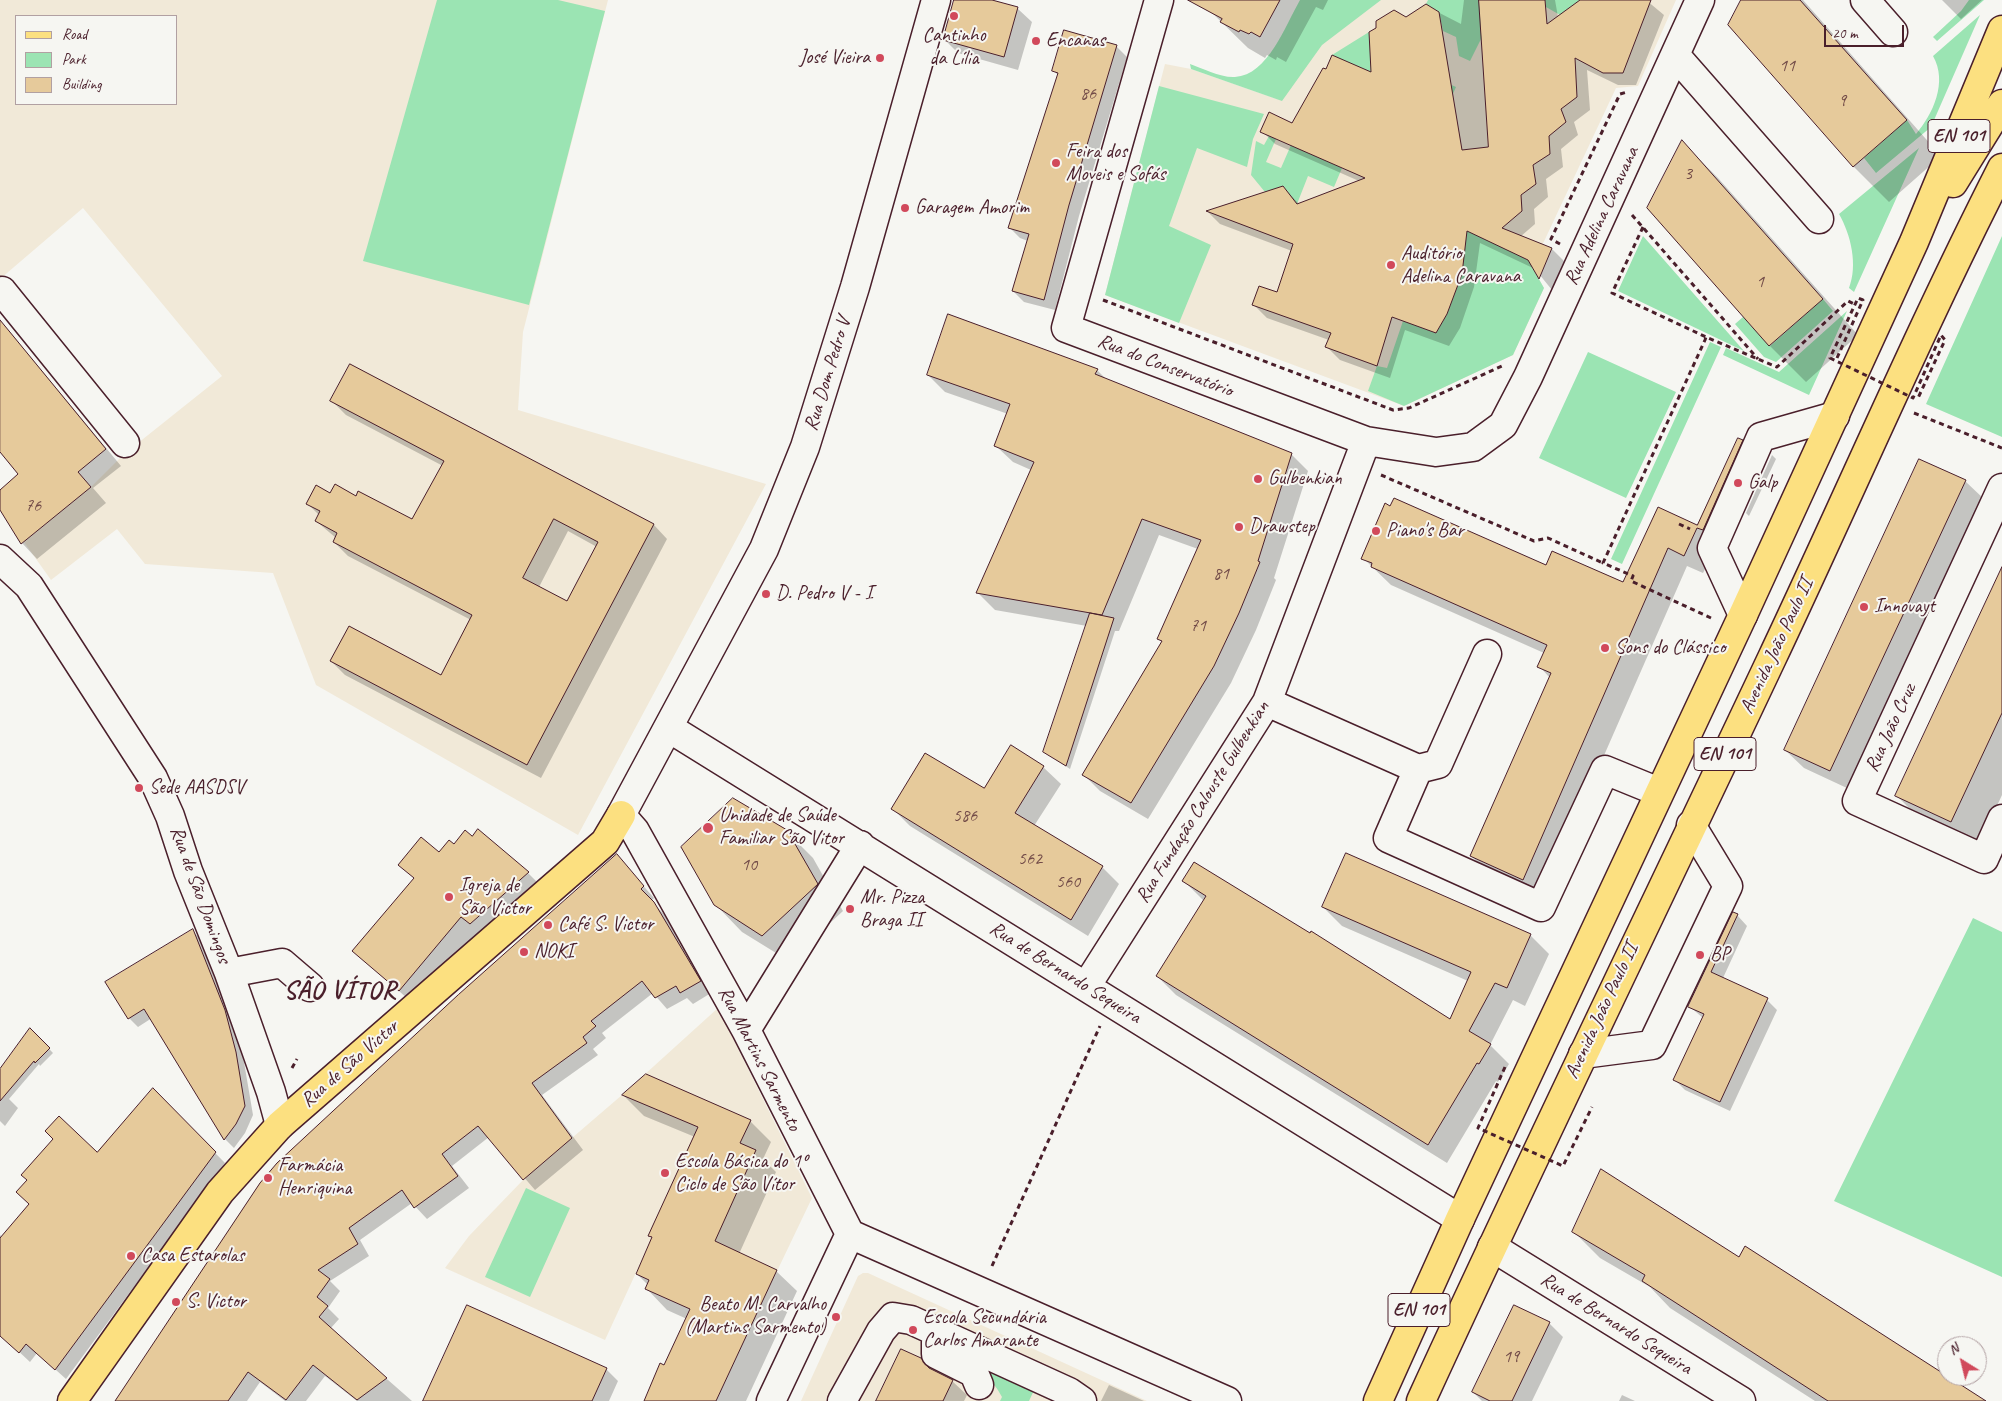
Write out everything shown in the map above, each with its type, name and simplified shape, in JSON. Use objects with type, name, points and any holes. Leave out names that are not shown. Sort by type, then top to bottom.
[{"type":"main road","name":"Avenida João Paulo II","points":[[1460,1219],[1835,416],[1914,242],[2002,30]]},
{"type":"main road","name":"Avenida João Paulo II","points":[[1914,242],[2002,104]]},
{"type":"main road","name":"Avenida João Paulo II","points":[[1955,260],[2002,117]]},
{"type":"main road","name":"Avenida João Paulo II","points":[[1492,1247],[1775,650],[1955,260],[2002,168]]},
{"type":"main road","name":"Rua de São Victor","points":[[72,1401],[220,1192],[280,1125],[605,842],[621,815]]},
{"type":"main road","name":"EN 101","points":[[1378,1401],[1460,1219]]},
{"type":"main road","name":"EN 101","points":[[1421,1401],[1492,1247]]},
{"type":"street","name":"Rua Dom Pedro V","points":[[669,728],[764,549],[805,447],[855,287],[936,0]]},
{"type":"street","name":"Rua do Conservatório","points":[[1159,0],[1066,328],[1366,441],[1436,452],[1473,447],[1503,425],[1519,368]]},
{"type":"street","name":"Rua Adelina Caravana","points":[[1519,368],[1676,56],[1700,0]]},
{"type":"street","points":[[1865,0],[1893,32]]},
{"type":"street","points":[[1676,56],[1819,219]]},
{"type":"street","points":[[0,293],[2,291],[125,443]]},
{"type":"street","points":[[1743,614],[1712,548],[1761,437],[1835,416]]},
{"type":"street","name":"Rua Fundação Calouste Gulbenkian","points":[[1087,986],[1267,702],[1366,441]]},
{"type":"street","name":"Rua João Cruz","points":[[1999,836],[1984,859],[1857,801],[2002,488]]},
{"type":"street","name":"Rua de São Domingos","points":[[0,559],[29,586],[153,778],[170,816],[188,871],[229,973],[271,1092],[280,1125]]},
{"type":"street","points":[[1267,702],[1418,769],[1438,764],[1487,654]]},
{"type":"street","name":"Rua de São Victor","points":[[621,815],[669,728]]},
{"type":"street","name":"Rua de Bernardo Sequeira","points":[[669,728],[1460,1219]]},
{"type":"street","points":[[1418,769],[1388,838],[1541,907],[1605,770],[1659,792]]},
{"type":"street","name":"Rua Martins Sarmento","points":[[621,815],[635,831],[746,1030],[850,1234]]},
{"type":"street","points":[[1582,1054],[1652,1045],[1728,886],[1691,825]]},
{"type":"street","points":[[746,1030],[860,845]]},
{"type":"street","points":[[229,973],[282,963],[310,987]]},
{"type":"street","points":[[771,1401],[850,1234],[1227,1401]]},
{"type":"street","name":"Rua de Bernardo Sequeira","points":[[1492,1247],[1741,1401]]},
{"type":"street","points":[[842,1401],[881,1331],[893,1318],[911,1320],[1069,1392],[1082,1401]]},
{"type":"street","points":[[940,1333],[936,1342],[936,1354],[974,1373],[979,1385]]},
{"type":"path","points":[[1564,245],[1551,239],[1620,94],[1634,90]]},
{"type":"path","points":[[1630,211],[1758,359]]},
{"type":"path","points":[[1643,227],[1612,293],[1706,338],[1777,367],[1848,301],[1857,305]]},
{"type":"path","points":[[1100,298],[1114,305],[1393,410],[1409,408],[1502,366],[1519,368]]},
{"type":"path","points":[[1838,358],[1863,300],[1858,298],[1830,358],[1913,398],[1941,335],[1945,340],[1918,398]]},
{"type":"path","points":[[1603,563],[1706,338]]},
{"type":"path","points":[[1917,408],[1914,413],[2002,448]]},
{"type":"path","points":[[1377,473],[1534,541],[1548,538],[1633,576],[1631,581],[1711,618]]},
{"type":"path","points":[[981,1292],[1098,1028]]},
{"type":"path","points":[[293,1069],[297,1059]]},
{"type":"path","points":[[1505,1067],[1478,1128],[1563,1166],[1592,1107]]},
{"type":"shaded area","points":[[0,0],[608,0],[523,332],[518,410],[766,484],[578,835],[316,685],[273,573],[145,564],[117,529],[51,580],[24,542],[91,487],[123,455],[222,376],[83,208],[0,279]]},
{"type":"shaded area","points":[[1323,0],[1676,0],[1638,86],[1616,88],[1532,267],[1544,288],[1513,355],[1404,406],[1105,295],[1165,64],[1191,69],[1277,99]]},
{"type":"shaded area","name":"Escola Básica do 1º Ciclo de São Vítor","points":[[718,1008],[812,1198],[768,1290],[646,1251],[605,1340],[445,1268],[469,1236],[523,1180],[622,1095]]},
{"type":"shaded area","name":"Escola Secundária Carlos Amarante","points":[[868,1273],[1147,1401],[801,1401],[858,1276]]},
{"type":"green space","points":[[437,0],[558,0],[605,11],[529,305],[363,261]]},
{"type":"green space","points":[[1300,0],[1381,0],[1322,45],[1282,101],[1191,69],[1190,64],[1218,74],[1235,77],[1247,74],[1257,68],[1274,48]]},
{"type":"green space","points":[[1428,0],[1479,0],[1480,9],[1493,15],[1470,61],[1459,56],[1456,37],[1443,31],[1439,12],[1426,4]]},
{"type":"green space","points":[[1545,0],[1580,0],[1560,15],[1546,7]]},
{"type":"green space","points":[[1969,0],[1984,0],[1937,41],[1933,37],[1961,11]]},
{"type":"green space","points":[[1980,15],[1931,127],[1876,173],[1864,158],[1907,120],[1916,134],[1933,107],[1939,87],[1939,76],[1933,56]]},
{"type":"green space","points":[[1369,32],[1369,44],[1376,40],[1392,58],[1456,87],[1442,118],[1332,55]]},
{"type":"green space","points":[[1159,86],[1264,114],[1253,139],[1247,167],[1197,148],[1169,226],[1211,245],[1179,323],[1105,295]]},
{"type":"green space","points":[[1269,136],[1276,139],[1266,162],[1281,168],[1291,145],[1342,168],[1334,187],[1308,176],[1297,204],[1283,186],[1265,192],[1251,175],[1256,141],[1264,145]]},
{"type":"green space","points":[[1919,148],[1854,292],[1849,288],[1853,270],[1852,250],[1847,231],[1839,214]]},
{"type":"green space","points":[[1450,222],[1534,263],[1532,267],[1544,288],[1513,355],[1404,406],[1368,391],[1377,366],[1387,368],[1403,321],[1436,333],[1447,314],[1462,274]]},
{"type":"green space","points":[[1643,236],[1744,351],[1618,291]]},
{"type":"green space","points":[[2002,236],[2002,437],[1926,404]]},
{"type":"green space","points":[[1823,299],[1833,311],[1776,362],[1764,357],[1735,324],[1743,317],[1770,346]]},
{"type":"green space","points":[[1847,311],[1809,395],[1723,355],[1726,348],[1779,372]]},
{"type":"green space","points":[[1710,342],[1721,347],[1622,564],[1611,559]]},
{"type":"green space","points":[[1588,352],[1676,392],[1626,498],[1539,458]]},
{"type":"green space","points":[[1973,918],[2002,932],[2002,1277],[1834,1201]]},
{"type":"green space","points":[[526,1188],[570,1208],[530,1297],[485,1277]]},
{"type":"green space","points":[[958,1358],[1035,1388],[1029,1401],[1000,1401],[1002,1397],[994,1384],[978,1370]]},
{"type":"building","points":[[954,0],[992,0],[1018,7],[1004,57],[943,40]]},
{"type":"building","points":[[1188,0],[1280,0],[1260,37],[1251,32],[1249,34],[1240,30],[1239,32],[1220,22],[1222,19]]},
{"type":"building","points":[[1479,0],[1545,0],[1547,24],[1580,0],[1651,0],[1623,73],[1603,73],[1575,58],[1577,97],[1561,109],[1566,122],[1549,136],[1550,154],[1533,165],[1536,184],[1521,195],[1522,211],[1502,228],[1552,248],[1539,279],[1528,260],[1467,231],[1462,274],[1447,314],[1436,333],[1392,317],[1377,366],[1325,347],[1331,333],[1252,305],[1259,286],[1277,292],[1293,244],[1206,211],[1283,186],[1297,204],[1365,178],[1260,132],[1269,112],[1292,123],[1323,68],[1326,69],[1332,55],[1371,72],[1369,32],[1376,28],[1376,21],[1394,10],[1406,17],[1426,4],[1439,12],[1462,150],[1488,147]]},
{"type":"building","points":[[1741,0],[1800,0],[1907,120],[1853,167],[1728,25]]},
{"type":"building","points":[[1064,30],[1117,45],[1069,205],[1044,300],[1012,291],[1029,234],[1008,228],[1058,73],[1052,71]]},
{"type":"building","points":[[1682,140],[1823,299],[1769,346],[1647,208]]},
{"type":"building","points":[[948,314],[1098,369],[1095,374],[1292,453],[1258,561],[1260,562],[1239,613],[1214,666],[1131,803],[1082,775],[1162,641],[1157,639],[1201,540],[1142,519],[1102,615],[976,593],[1034,462],[994,446],[1010,404],[927,375]]},
{"type":"building","points":[[0,320],[106,449],[78,472],[91,487],[21,544],[0,510],[0,490],[18,474],[0,452]]},
{"type":"building","points":[[350,364],[654,524],[527,765],[330,661],[349,626],[441,675],[472,615],[333,542],[337,533],[315,521],[320,511],[306,504],[316,485],[330,493],[335,484],[356,496],[358,491],[412,519],[444,461],[330,401]],"holes":[[[554,519],[598,542],[567,601],[523,578]]]},
{"type":"building","points":[[1738,438],[1743,440],[1703,530],[1697,528],[1684,556],[1668,548],[1523,880],[1470,856],[1551,673],[1537,667],[1547,645],[1371,567],[1372,563],[1361,559],[1385,503],[1390,506],[1394,498],[1546,565],[1552,551],[1623,582],[1658,507],[1697,525]]},
{"type":"building","points":[[1919,459],[1966,480],[1830,771],[1784,750]]},
{"type":"building","points":[[2002,567],[2002,713],[1951,822],[1895,796]]},
{"type":"building","points":[[1090,613],[1114,618],[1066,766],[1043,752]]},
{"type":"building","points":[[1011,745],[1044,766],[1015,813],[1103,866],[1071,920],[891,809],[925,753],[984,788]]},
{"type":"building","points":[[733,798],[787,830],[818,884],[762,936],[714,905],[681,847]]},
{"type":"building","name":"Igreja de São Victor","points":[[478,829],[529,872],[470,924],[461,917],[399,991],[352,951],[414,878],[398,865],[421,837],[439,852],[449,840],[454,844],[465,830],[472,836]]},
{"type":"building","points":[[1346,853],[1531,934],[1507,988],[1495,983],[1469,1031],[1491,1044],[1479,1064],[1477,1063],[1428,1145],[1156,976],[1206,896],[1182,881],[1194,862],[1310,933],[1311,931],[1450,1019],[1471,972],[1322,907]]},
{"type":"building","points":[[617,854],[644,886],[641,889],[654,902],[701,981],[680,993],[676,986],[655,998],[642,981],[591,1021],[596,1026],[583,1037],[587,1043],[532,1083],[572,1138],[523,1180],[478,1126],[442,1154],[458,1176],[414,1208],[402,1190],[349,1228],[358,1244],[318,1270],[330,1279],[317,1297],[328,1306],[319,1317],[387,1378],[357,1400],[313,1365],[286,1400],[248,1372],[228,1401],[115,1401],[260,1183],[277,1163],[458,995]]},
{"type":"building","points":[[1733,912],[1738,914],[1711,972],[1768,998],[1720,1102],[1673,1080],[1704,1014],[1688,1007]]},
{"type":"building","points":[[193,929],[225,1010],[236,1052],[245,1106],[236,1124],[224,1140],[144,1009],[128,1019],[105,982]]},
{"type":"building","points":[[30,1028],[50,1048],[35,1063],[34,1061],[0,1101],[0,1069]]},
{"type":"building","points":[[646,1074],[751,1120],[740,1143],[756,1150],[715,1241],[777,1270],[716,1401],[644,1401],[660,1363],[664,1365],[690,1309],[645,1289],[649,1280],[636,1274],[652,1237],[648,1236],[698,1127],[622,1095]]},
{"type":"building","points":[[153,1088],[216,1152],[55,1370],[26,1344],[19,1353],[0,1336],[0,1238],[29,1204],[16,1192],[27,1180],[21,1175],[53,1139],[45,1131],[59,1116],[97,1152]]},
{"type":"building","points":[[1601,1169],[1739,1257],[1745,1246],[1937,1369],[1937,1386],[1963,1386],[1986,1401],[1828,1401],[1642,1281],[1645,1275],[1572,1232]]},
{"type":"building","points":[[467,1305],[607,1368],[592,1401],[423,1401]]},
{"type":"building","points":[[1514,1305],[1550,1322],[1512,1401],[1490,1401],[1472,1392]]},
{"type":"building","points":[[901,1349],[921,1358],[929,1368],[953,1380],[943,1401],[876,1401]]},
{"type":"place","name":"Cantinho da Lília","points":[[954,16]]},
{"type":"place","name":"Encanas","points":[[1036,41]]},
{"type":"place","name":"José Vieira","points":[[880,58]]},
{"type":"place","name":"Feira dos Moveis e Sofás","points":[[1056,163]]},
{"type":"place","name":"Garagem Amorim","points":[[905,208]]},
{"type":"place","name":"Auditório Adelina Caravana","points":[[1391,265]]},
{"type":"place","name":"Gulbenkian","points":[[1258,479]]},
{"type":"place","name":"Galp","points":[[1738,483]]},
{"type":"place","name":"Drawstep","points":[[1239,527]]},
{"type":"place","name":"Piano's Bar","points":[[1376,531]]},
{"type":"place","name":"D. Pedro V - I","points":[[766,594]]},
{"type":"place","name":"Innovayt","points":[[1864,607]]},
{"type":"place","name":"Sons do Clássico","points":[[1605,648]]},
{"type":"place","name":"Sede AASDSV","points":[[139,788]]},
{"type":"place","name":"Unidade de Saúde Familiar São Vitor","points":[[708,828]]},
{"type":"place","name":"Igreja de São Victor","points":[[449,897]]},
{"type":"place","name":"Mr. Pizza Braga II","points":[[850,909]]},
{"type":"place","name":"Café S. Victor","points":[[548,925]]},
{"type":"place","name":"NOKI","points":[[524,952]]},
{"type":"place","name":"BP","points":[[1700,955]]},
{"type":"place","name":"Escola Básica do 1º Ciclo de São Vítor","points":[[665,1173]]},
{"type":"place","name":"Farmácia Henriquina","points":[[268,1178]]},
{"type":"place","name":"Casa Estarolas","points":[[131,1256]]},
{"type":"place","name":"S. Victor","points":[[176,1302]]},
{"type":"place","name":"Beato M. Carvalho (Martins Sarmento)","points":[[836,1317]]},
{"type":"place","name":"Escola Secundária Carlos Amarante","points":[[913,1330]]},
{"type":"district","name":"SÃO VÍTOR","points":[[340,991]]}]
